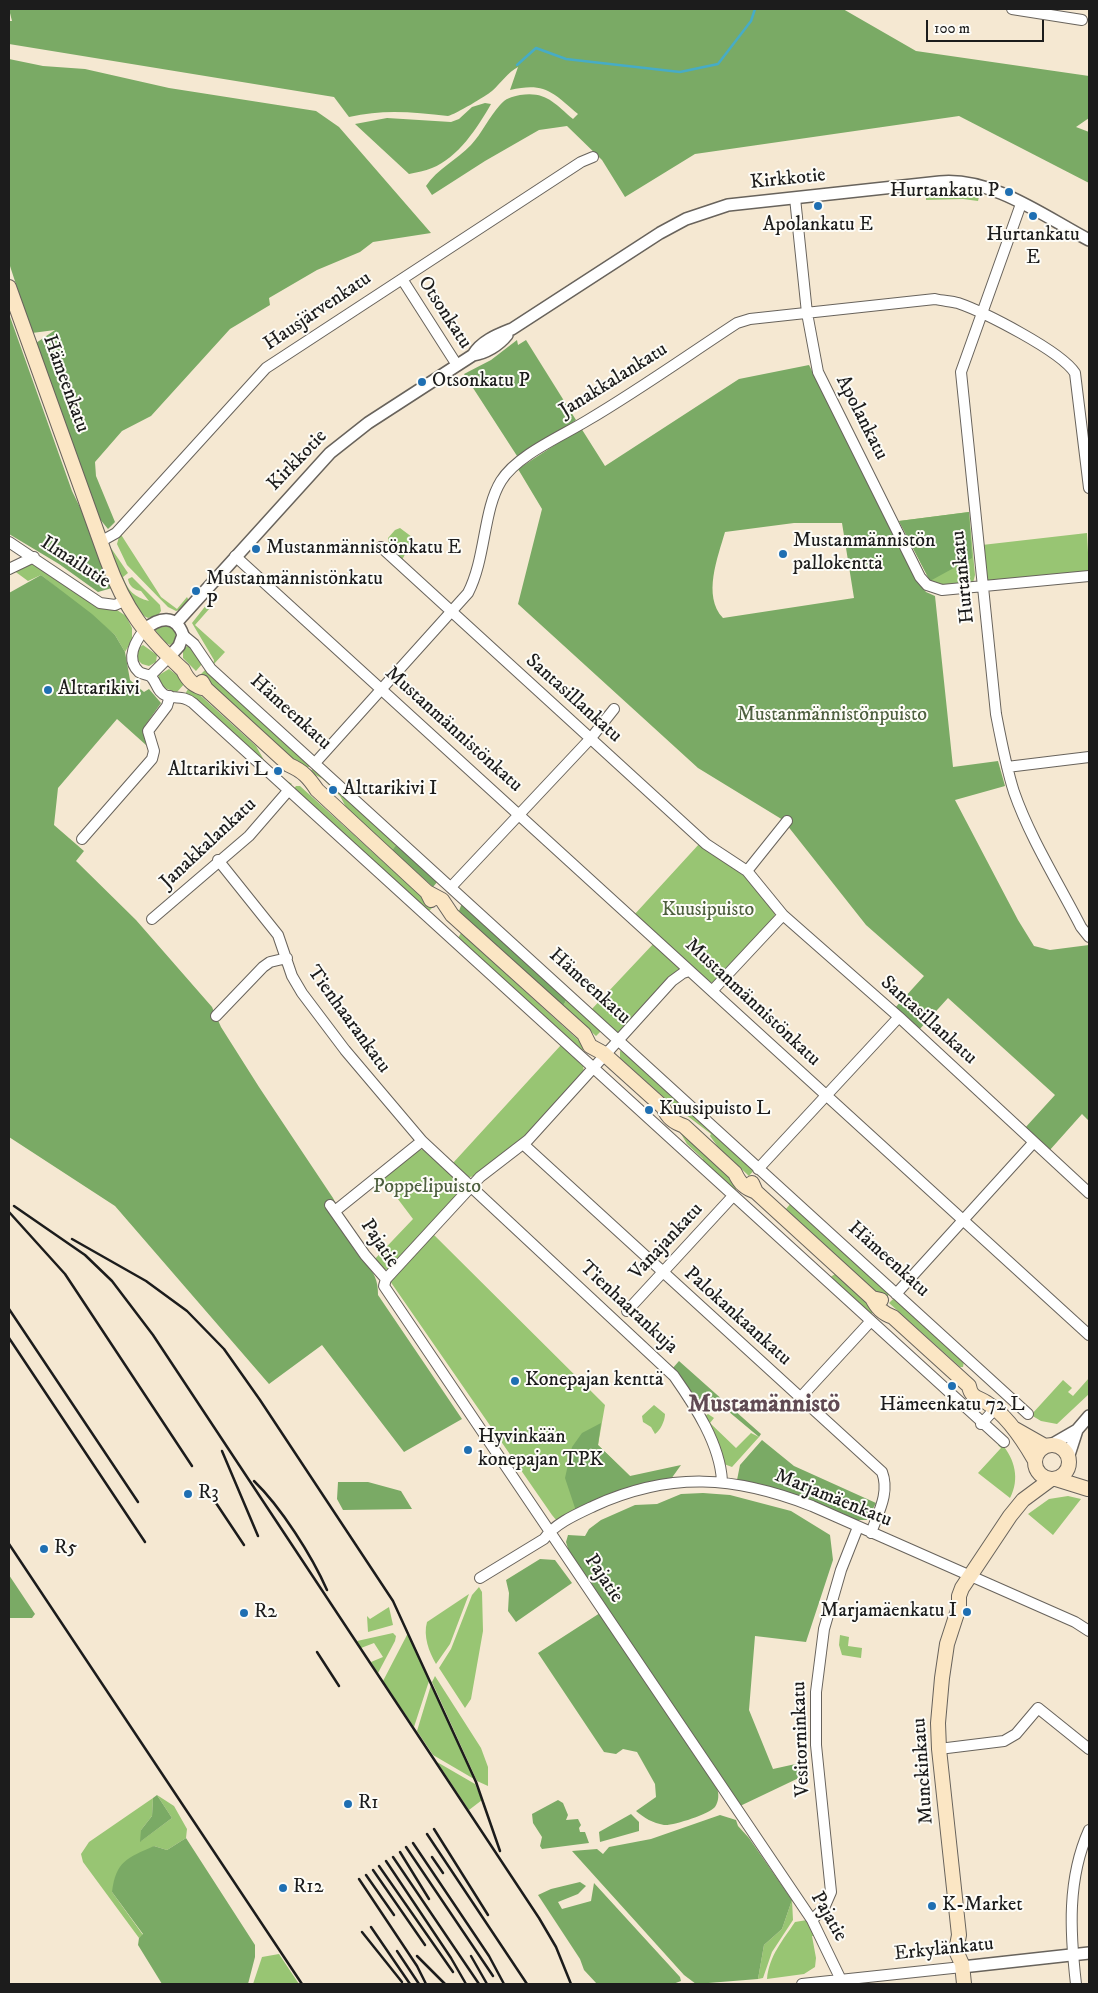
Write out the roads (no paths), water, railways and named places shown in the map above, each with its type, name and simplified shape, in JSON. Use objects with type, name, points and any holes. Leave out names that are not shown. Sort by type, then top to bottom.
[{"type":"main road","name":"Hämeenkatu","points":[[9,287],[100,542],[124,601],[144,630],[184,670],[202,680],[206,690],[289,766],[294,776],[303,784],[316,790],[427,892],[432,902],[442,911],[452,914],[584,1034],[590,1046],[604,1054],[663,1107],[667,1115],[675,1123],[684,1126],[735,1173],[739,1181],[747,1189],[756,1192],[872,1298],[876,1306],[884,1313],[893,1316],[964,1382],[974,1396],[990,1406],[1015,1429],[1048,1445]]},
{"type":"main road","name":"Hämeenkatu","points":[[1015,1429],[1035,1464]]},
{"type":"main road","points":[[1048,1445],[1062,1448],[1089,1489],[1066,1481],[1040,1476],[1035,1464],[1040,1449],[1048,1445]]},
{"type":"main road","points":[[1053,1480],[1065,1474],[1069,1460]]},
{"type":"main road","name":"Munckinkatu","points":[[1023,1500],[1024,1492],[1035,1464]]},
{"type":"main road","name":"Munckinkatu","points":[[964,1984],[962,1965],[956,1951],[959,1935],[939,1750],[938,1723],[947,1644],[959,1607],[959,1596],[962,1588],[971,1577],[989,1546],[1023,1500],[1053,1480]]},
{"type":"street","points":[[1012,9],[1045,11],[1082,20]]},
{"type":"street","name":"Hausjärvenkatu","points":[[100,542],[116,533],[266,368],[581,162],[593,157]]},
{"type":"street","name":"Kirkkotie","points":[[176,623],[330,453],[350,436],[473,355],[478,348],[491,338],[512,329],[686,219],[728,206],[955,181],[985,187],[1089,240]]},
{"type":"street","name":"Apolankatu","points":[[795,198],[807,313],[818,372],[920,577],[927,585],[942,590],[1089,576]]},
{"type":"street","name":"Hurtankatu","points":[[1021,204],[961,372],[996,714],[1007,767],[1025,817],[1080,928],[1089,937]]},
{"type":"street","name":"Otsonkatu","points":[[402,279],[457,365]]},
{"type":"street","name":"Janakkalankatu","points":[[315,763],[454,612],[468,593],[477,574],[497,488],[502,479],[516,465],[737,323],[750,319],[935,299],[958,303],[982,314],[1044,346],[1064,360],[1074,373],[1078,389],[1089,488]]},
{"type":"street","name":"Ilmailutie","points":[[9,542],[100,603],[115,605],[124,601]]},
{"type":"street","name":"Santasillankatu","points":[[381,547],[706,844],[747,871],[783,915],[899,1017],[1089,1193]]},
{"type":"street","name":"Mustanmännistönkatu","points":[[236,556],[1089,1335]]},
{"type":"street","points":[[9,569],[34,557]]},
{"type":"street","points":[[176,623],[169,619],[160,620],[144,630],[135,644],[131,656],[140,672],[150,676],[159,691],[170,696],[182,696],[193,703],[981,1424],[1004,1442]]},
{"type":"street","name":"Hämeenkatu","points":[[176,623],[183,635],[194,644],[211,669],[1028,1414]]},
{"type":"street","points":[[150,676],[179,646],[183,635]]},
{"type":"street","points":[[82,838],[152,759],[154,751],[148,731],[166,706],[170,696]]},
{"type":"street","points":[[451,888],[591,738],[614,709]]},
{"type":"street","points":[[1007,767],[1089,757]]},
{"type":"street","name":"Janakkalankatu","points":[[152,920],[218,860],[249,836],[288,791]]},
{"type":"street","points":[[747,871],[787,821]]},
{"type":"street","name":"Tienhaarankatu","points":[[218,860],[265,917],[278,936],[292,976],[302,993],[345,1050],[422,1141],[472,1186]]},
{"type":"street","points":[[712,991],[783,915]]},
{"type":"street","points":[[216,1016],[263,967],[270,962],[287,958]]},
{"type":"street","points":[[386,1280],[480,1177],[523,1144],[672,981],[683,972],[689,971]]},
{"type":"street","points":[[758,1169],[899,1017]]},
{"type":"street","name":"Pajatie","points":[[422,1141],[333,1208],[365,1255],[386,1280],[384,1286],[387,1293],[812,1920],[842,1982]]},
{"type":"street","points":[[896,1294],[1034,1142]]},
{"type":"street","name":"Palokankaankatu","points":[[523,1144],[882,1472],[886,1483],[884,1498],[871,1533]]},
{"type":"street","name":"Tienhaarankuja","points":[[472,1186],[674,1376],[684,1390],[717,1452],[722,1481]]},
{"type":"street","name":"Vanajankatu","points":[[627,1311],[733,1196]]},
{"type":"street","points":[[783,1242],[796,1228]]},
{"type":"street","points":[[800,1398],[870,1322]]},
{"type":"street","points":[[964,1382],[973,1364]]},
{"type":"street","points":[[981,1424],[990,1406]]},
{"type":"street","points":[[1048,1445],[1077,1430],[1089,1416]]},
{"type":"street","points":[[1069,1460],[1077,1430]]},
{"type":"street","name":"Marjamäenkatu","points":[[480,1578],[544,1540],[549,1532],[586,1510],[635,1490],[671,1483],[722,1481],[781,1494],[1089,1630]]},
{"type":"street","name":"Vesitorninkatu","points":[[812,1920],[824,1908],[831,1892],[816,1745],[815,1711],[818,1667],[831,1603],[858,1527]]},
{"type":"street","points":[[939,1750],[1004,1741],[1016,1734],[1038,1708],[1089,1748]]},
{"type":"street","points":[[1076,1984],[1071,1924],[1073,1892],[1079,1859],[1089,1830]]},
{"type":"street","name":"Erkylänkatu","points":[[802,1984],[842,1982],[962,1965],[1089,1953]]},
{"type":"waterway","points":[[517,65],[536,48],[566,59],[680,72],[718,64],[751,21],[755,9]]},
{"type":"railway","points":[[14,1206],[85,1255],[112,1281],[153,1335],[539,1918],[556,1947],[571,1984]]},
{"type":"railway","points":[[9,1212],[65,1274],[192,1466]]},
{"type":"railway","points":[[72,1239],[146,1281],[187,1311],[224,1349],[260,1400],[393,1601],[476,1782],[500,1851]]},
{"type":"railway","points":[[9,1309],[138,1502]]},
{"type":"railway","points":[[9,1338],[145,1542]]},
{"type":"railway","points":[[222,1451],[258,1536]]},
{"type":"railway","points":[[254,1481],[275,1504],[295,1532],[327,1590]]},
{"type":"railway","points":[[214,1500],[244,1545]]},
{"type":"railway","points":[[9,1544],[302,1984]]},
{"type":"railway","points":[[317,1652],[339,1686]]},
{"type":"railway","points":[[434,1829],[488,1915]]},
{"type":"railway","points":[[427,1834],[527,1984]]},
{"type":"railway","points":[[413,1843],[489,1956],[504,1984]]},
{"type":"railway","points":[[406,1847],[493,1976]]},
{"type":"railway","points":[[400,1852],[429,1899]]},
{"type":"railway","points":[[393,1857],[479,1984]]},
{"type":"railway","points":[[432,1857],[443,1873]]},
{"type":"railway","points":[[386,1861],[451,1958],[466,1984]]},
{"type":"railway","points":[[379,1866],[453,1972]]},
{"type":"railway","points":[[373,1870],[425,1945]]},
{"type":"railway","points":[[366,1875],[394,1915]]},
{"type":"railway","points":[[359,1879],[417,1966],[426,1984]]},
{"type":"railway","points":[[371,1927],[410,1984]]},
{"type":"railway","points":[[362,1932],[402,1982]]},
{"type":"railway","points":[[397,1951],[419,1984]]},
{"type":"railway","points":[[417,1956],[445,1984]]},
{"type":"railway","points":[[471,1956],[487,1984]]},
{"type":"place","name":"Hurtankatu P","points":[[1009,192]]},
{"type":"place","name":"Apolankatu E","points":[[818,206]]},
{"type":"place","name":"Hurtankatu E","points":[[1033,216]]},
{"type":"place","name":"Otsonkatu P","points":[[422,382]]},
{"type":"place","name":"Mustanmännistönkatu E","points":[[256,549]]},
{"type":"place","name":"Mustanmännistön pallokenttä","points":[[783,554]]},
{"type":"place","name":"Mustanmännistönkatu P","points":[[196,591]]},
{"type":"place","name":"Alttarikivi","points":[[48,690]]},
{"type":"place","name":"Alttarikivi L","points":[[278,771]]},
{"type":"place","name":"Alttarikivi I","points":[[333,790]]},
{"type":"place","name":"Kuusipuisto L","points":[[649,1110]]},
{"type":"place","name":"Konepajan kenttä","points":[[515,1381]]},
{"type":"place","name":"Hämeenkatu 72 L","points":[[952,1386]]},
{"type":"place","name":"Hyvinkään konepajan TPK","points":[[468,1450]]},
{"type":"place","name":"R3","points":[[188,1494]]},
{"type":"place","name":"R5","points":[[44,1549]]},
{"type":"place","name":"Marjamäenkatu I","points":[[967,1612]]},
{"type":"place","name":"R2","points":[[244,1613]]},
{"type":"place","name":"R1","points":[[348,1804]]},
{"type":"place","name":"R12","points":[[283,1888]]},
{"type":"place","name":"K-Market","points":[[932,1906]]},
{"type":"district","name":"Mustamännistö","points":[[764,1406]]},
{"type":"park label","name":"Mustanmännistönpuisto","points":[[832,716]]},
{"type":"park label","name":"Kuusipuisto","points":[[708,911]]},
{"type":"park label","name":"Poppelipuisto","points":[[427,1188]]}]
